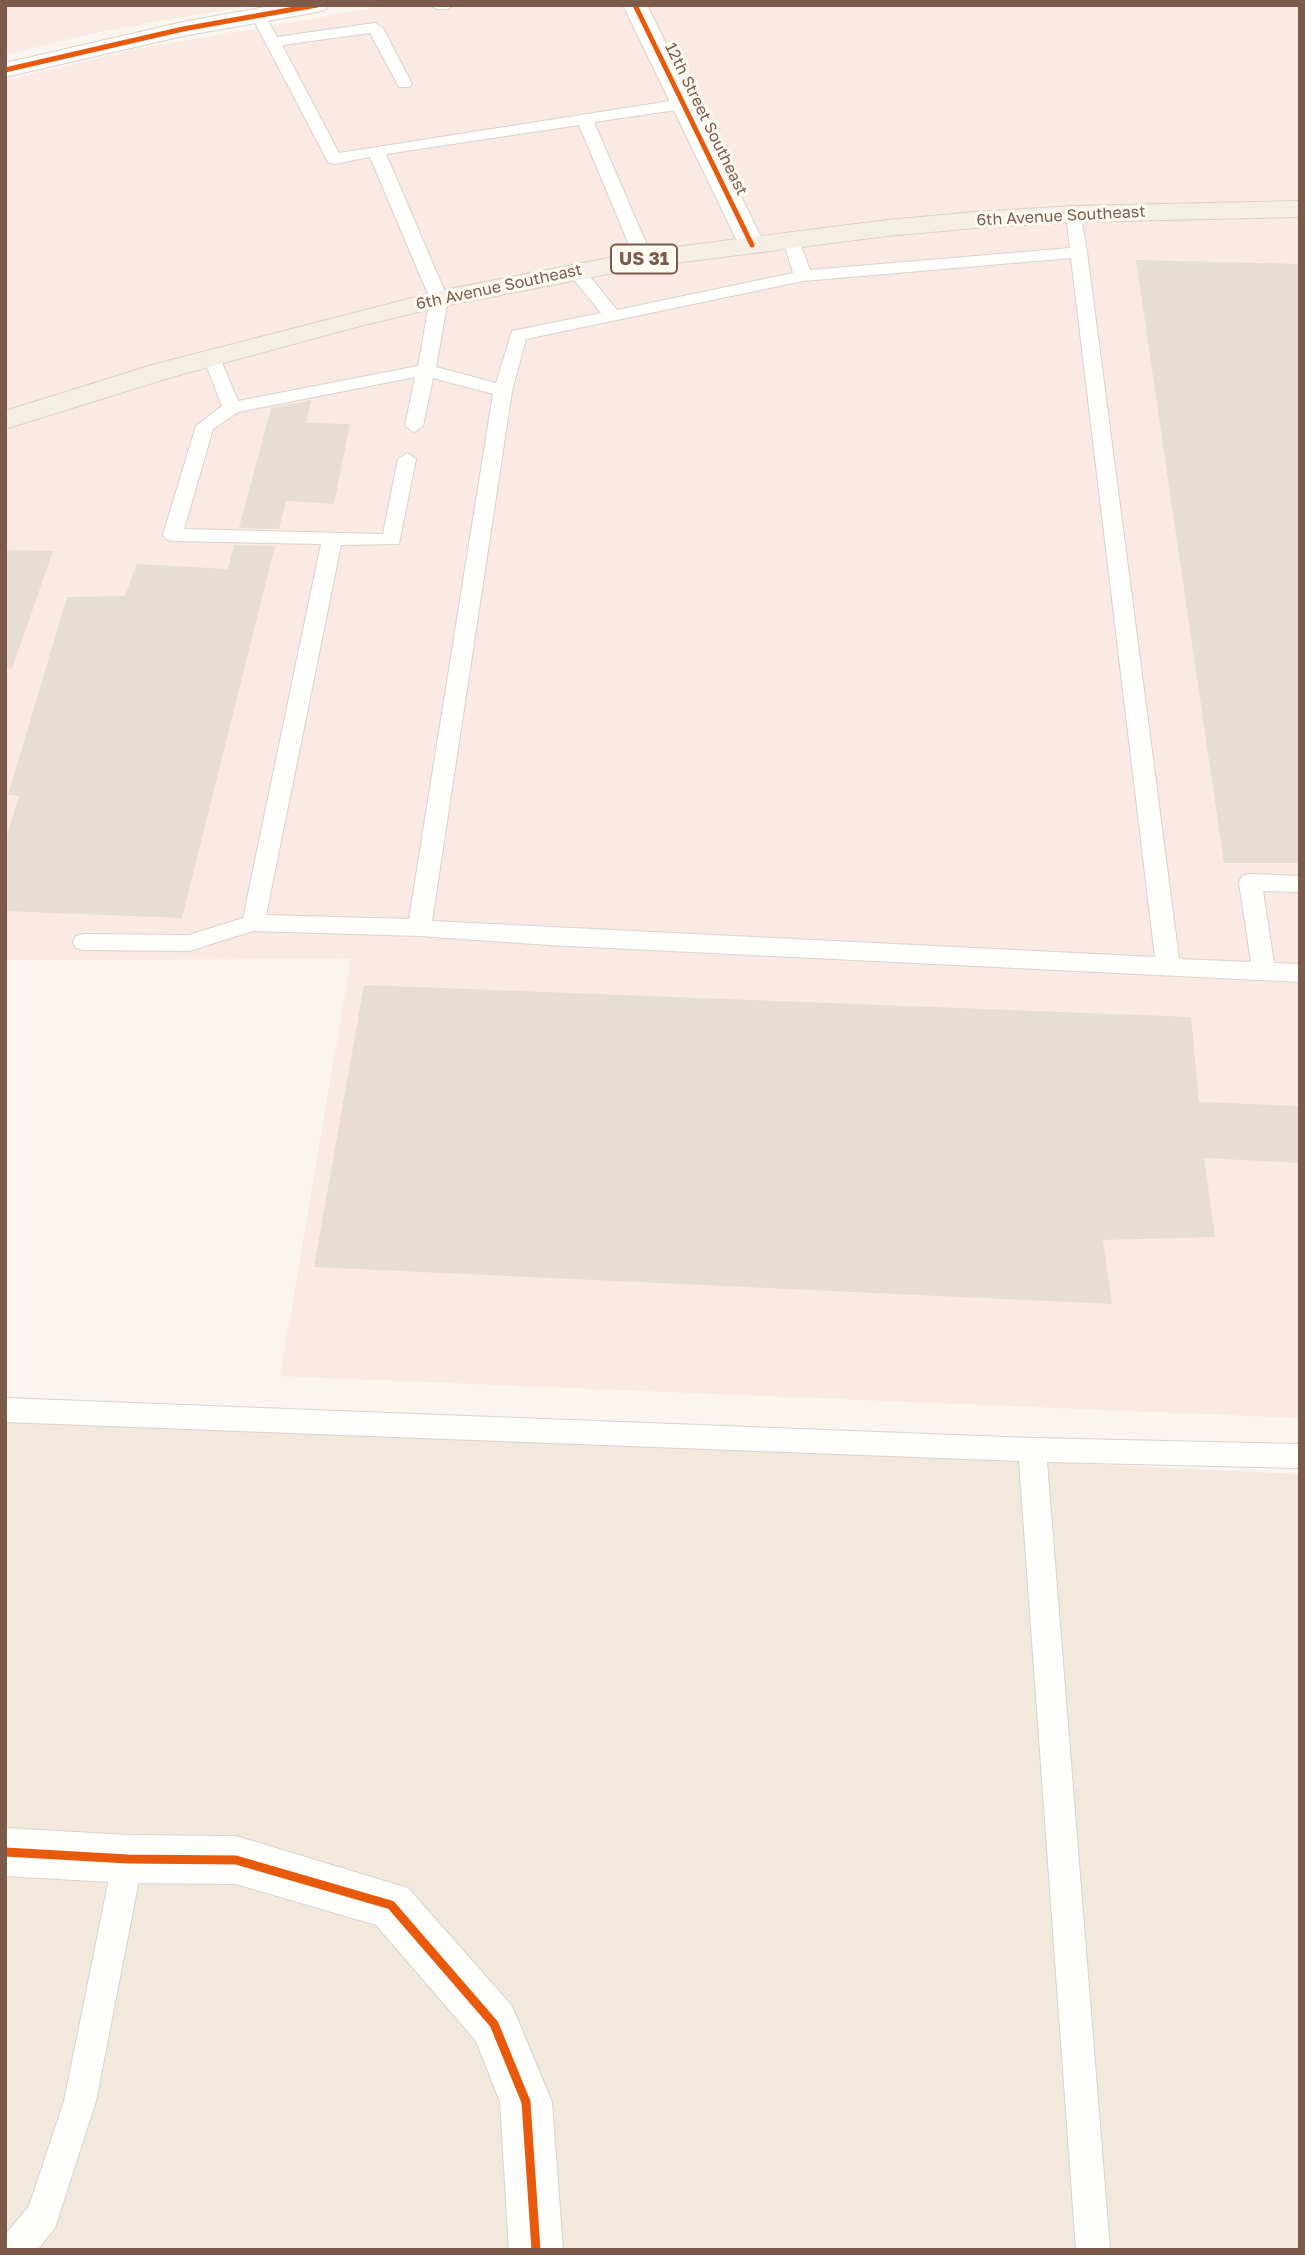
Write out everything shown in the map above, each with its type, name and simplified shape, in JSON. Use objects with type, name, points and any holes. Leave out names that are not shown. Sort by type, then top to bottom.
[{"type":"main road","name":"6th Avenue Southeast","points":[[5,420],[212,357],[439,299],[644,259],[962,222],[1074,214],[1300,209]]},
{"type":"street","points":[[5,70],[258,15],[317,5]]},
{"type":"street","name":"12th Street Southeast","points":[[635,5],[752,245]]},
{"type":"street","points":[[5,1852],[236,1860],[391,1905],[494,2024],[526,2102],[536,2250]]},
{"type":"lane","points":[[437,5],[447,5]]},
{"type":"lane","points":[[258,15],[334,159],[683,104]]},
{"type":"lane","points":[[273,42],[375,29],[404,84]]},
{"type":"lane","points":[[585,119],[644,259]]},
{"type":"lane","points":[[376,151],[439,299],[414,426]]},
{"type":"lane","points":[[1074,214],[1168,966]]},
{"type":"lane","points":[[792,240],[803,276]]},
{"type":"lane","points":[[418,928],[503,391],[518,335],[803,276],[1079,252]]},
{"type":"lane","points":[[576,271],[613,316]]},
{"type":"lane","points":[[212,357],[232,408]]},
{"type":"lane","points":[[407,459],[392,540],[173,535],[205,426],[232,408],[426,370],[503,391]]},
{"type":"lane","points":[[254,923],[332,539]]},
{"type":"lane","points":[[1264,971],[1250,882],[1300,884]]},
{"type":"lane","points":[[84,942],[189,943],[254,923],[418,928],[549,937],[1300,973]]},
{"type":"lane","points":[[5,1410],[1032,1450],[1300,1456]]},
{"type":"lane","points":[[1032,1450],[1093,2250]]},
{"type":"lane","points":[[15,2250],[43,2216],[80,2101],[128,1858]]},
{"type":"shaded area","points":[[5,5],[252,5],[103,31],[5,55]]},
{"type":"shaded area","points":[[392,5],[1300,5],[1300,1418],[280,1376],[351,959],[5,960],[5,81],[131,50]]},
{"type":"shaded area","points":[[5,1414],[1300,1474],[1300,2250],[5,2250]]},
{"type":"building","points":[[1136,260],[1300,264],[1300,863],[1224,863]]},
{"type":"building","points":[[311,400],[306,423],[350,424],[334,504],[286,501],[279,529],[239,528],[271,408]]},
{"type":"building","points":[[234,545],[275,546],[182,918],[5,911],[5,841],[19,796],[8,795],[67,597],[125,596],[137,564],[228,569]]},
{"type":"building","points":[[5,550],[53,551],[12,669],[5,668]]},
{"type":"building","points":[[364,985],[1191,1017],[1199,1102],[1300,1106],[1300,1163],[1204,1158],[1215,1237],[1103,1240],[1112,1304],[314,1267]]},
{"type":"cycle path","points":[[5,70],[183,29],[317,5]]},
{"type":"cycle path","points":[[635,5],[752,245]]},
{"type":"cycle path","points":[[5,1852],[128,1859],[236,1860],[391,1905],[494,2024],[526,2102],[536,2250]]}]
